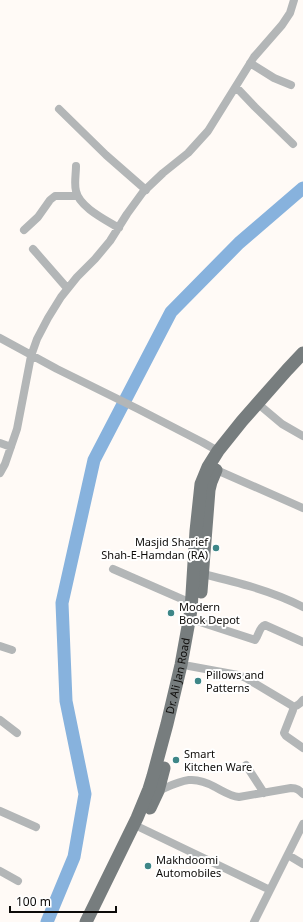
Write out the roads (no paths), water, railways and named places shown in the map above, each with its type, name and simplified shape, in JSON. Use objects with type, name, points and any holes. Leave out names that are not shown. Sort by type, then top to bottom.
[{"type":"main road","name":"Dr. Ali Jan Road","points":[[86,922],[119,857],[149,789],[167,724],[186,638],[191,603],[201,484],[212,468],[218,451],[303,353]]},
{"type":"main road","name":"Dr. Ali Jan Road","points":[[212,468],[219,463],[236,440],[303,363]]},
{"type":"main road","name":"Dr. Ali Jan Road","points":[[94,922],[158,791],[167,759],[189,666],[200,599],[212,468]]},
{"type":"street","points":[[0,473],[5,464],[17,429],[31,356],[48,318],[67,288],[110,241],[133,205],[146,190],[199,142],[208,131],[250,63],[282,25],[290,13],[294,0]]},
{"type":"street","points":[[250,63],[274,78],[291,85]]},
{"type":"street","points":[[236,86],[293,144]]},
{"type":"street","points":[[59,109],[106,155],[146,190]]},
{"type":"street","points":[[76,166],[75,190],[81,202],[118,228]]},
{"type":"street","points":[[24,230],[38,217],[50,200],[55,196],[77,196]]},
{"type":"street","points":[[33,249],[67,288]]},
{"type":"street","points":[[0,338],[31,356],[138,409],[218,451]]},
{"type":"street","points":[[263,408],[282,424],[303,436]]},
{"type":"street","points":[[0,443],[11,447]]},
{"type":"street","points":[[212,468],[303,508]]},
{"type":"street","points":[[113,569],[191,603]]},
{"type":"street","points":[[203,574],[278,596],[303,607]]},
{"type":"street","points":[[196,621],[255,640],[261,627],[265,625],[303,642]]},
{"type":"street","points":[[0,646],[12,650]]},
{"type":"street","points":[[189,666],[246,678],[293,707]]},
{"type":"street","points":[[293,707],[300,704],[303,700]]},
{"type":"street","points":[[293,707],[293,712],[284,733],[303,748]]},
{"type":"street","points":[[0,720],[17,733]]},
{"type":"street","points":[[246,765],[264,793]]},
{"type":"street","points":[[158,791],[189,779],[199,780],[233,796],[239,797],[291,788],[296,788],[303,794]]},
{"type":"street","points":[[0,811],[36,827]]},
{"type":"street","points":[[254,922],[303,824]]},
{"type":"street","points":[[141,828],[270,890]]},
{"type":"street","points":[[288,855],[303,864]]},
{"type":"street","points":[[0,871],[18,881]]},
{"type":"waterway","points":[[47,922],[74,857],[85,794],[66,701],[62,603],[94,460],[171,312],[239,243],[303,188]]},
{"type":"place","name":"Masjid Sharief Shah-E-Hamdan (RA)","points":[[216,548]]},
{"type":"place","name":"Modern Book Depot","points":[[171,613]]},
{"type":"place","name":"Pillows and Patterns","points":[[198,681]]},
{"type":"place","name":"Smart Kitchen Ware","points":[[176,760]]},
{"type":"place","name":"Makhdoomi Automobiles","points":[[148,866]]}]
